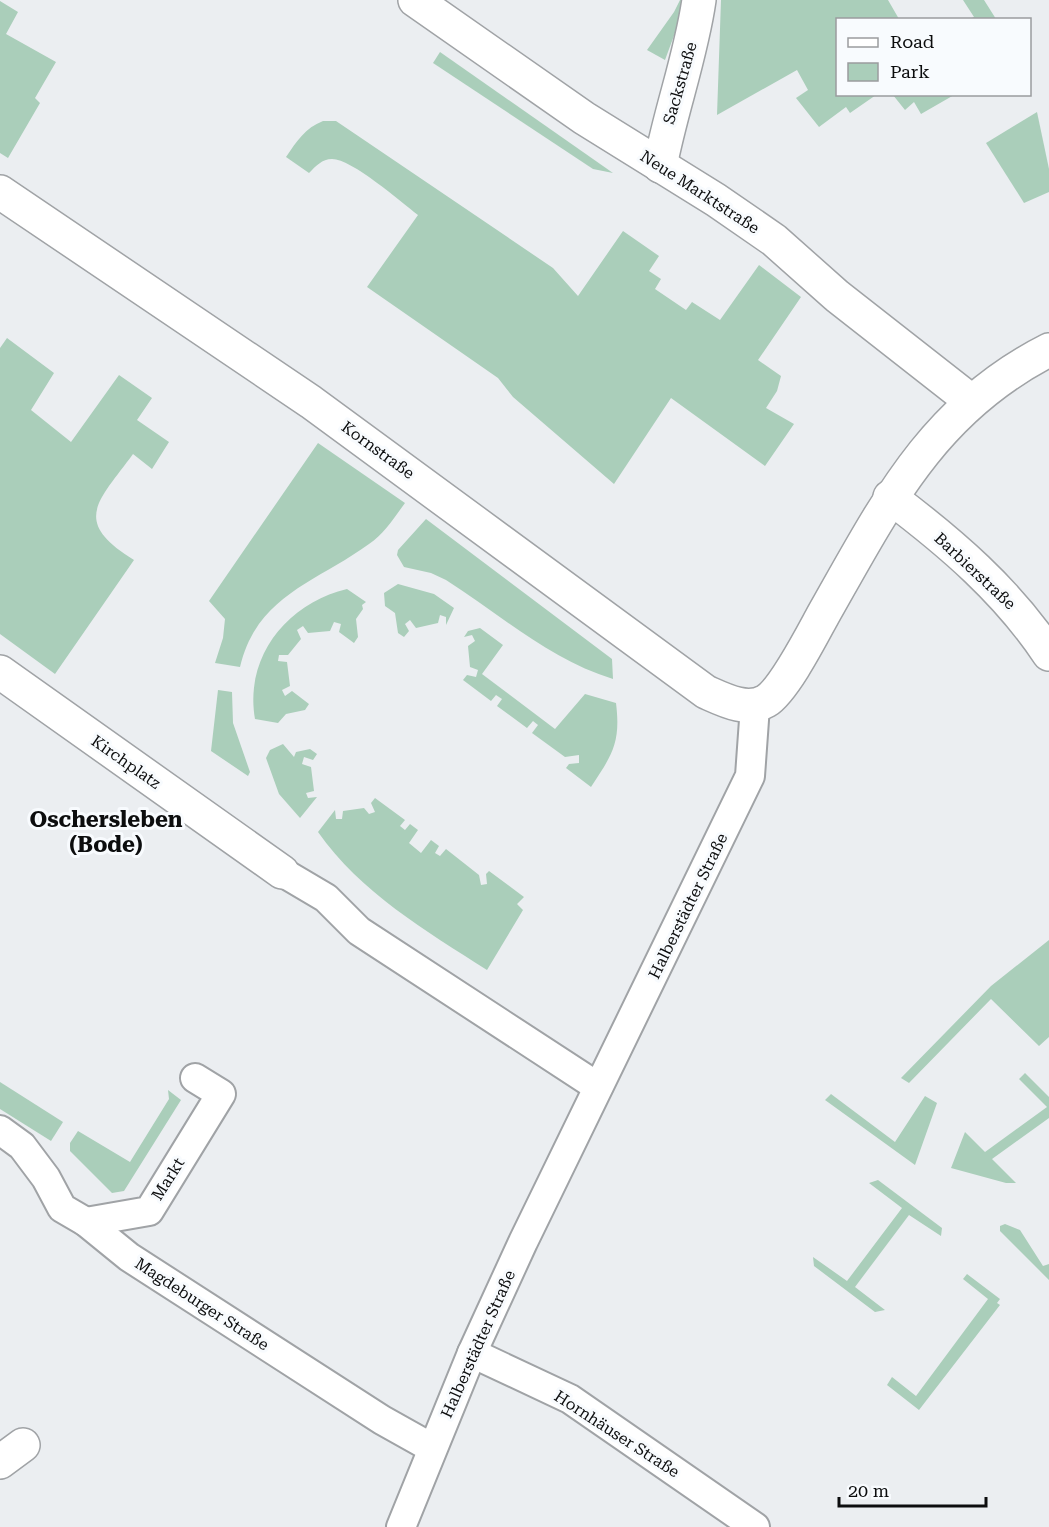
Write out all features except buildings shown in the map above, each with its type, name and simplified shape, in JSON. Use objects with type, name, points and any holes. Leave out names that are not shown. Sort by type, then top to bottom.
[{"type":"street","name":"Neue Marktstraße","points":[[415,0],[584,118],[716,200],[774,240],[837,296],[971,401]]},
{"type":"street","name":"Sackstraße","points":[[660,166],[676,94],[693,41],[699,0]]},
{"type":"street","name":"Kornstraße","points":[[0,192],[311,402],[706,692],[731,703],[754,706]]},
{"type":"street","points":[[754,706],[768,700],[798,660],[890,497],[933,439],[971,401],[1024,363],[1049,350]]},
{"type":"street","name":"Barbierstraße","points":[[890,497],[991,581],[1025,619],[1049,654]]},
{"type":"street","name":"Kirchplatz","points":[[0,672],[282,872]]},
{"type":"street","name":"Halberstädter Straße","points":[[401,1527],[472,1353],[523,1242],[750,776],[754,706]]},
{"type":"street","points":[[282,872],[326,898],[358,931],[598,1087]]},
{"type":"street","name":"Markt","points":[[86,1221],[149,1211],[221,1094],[195,1078]]},
{"type":"street","name":"Magdeburger Straße","points":[[0,1131],[22,1146],[46,1178],[62,1208],[86,1221],[129,1257],[382,1420],[432,1448]]},
{"type":"street","name":"Hornhäuser Straße","points":[[472,1353],[570,1399],[755,1527]]},
{"type":"green space","points":[[680,0],[686,0],[686,3],[665,60],[647,50]]},
{"type":"green space","points":[[721,0],[888,0],[898,18],[836,18],[836,96],[875,96],[850,113],[846,107],[819,127],[796,98],[808,90],[797,70],[717,115]]},
{"type":"green space","points":[[963,0],[984,0],[995,18],[972,18],[974,17]]},
{"type":"green space","points":[[0,1],[18,12],[6,34],[56,62],[35,98],[40,103],[8,158],[0,153]]},
{"type":"green space","points":[[440,52],[613,173],[593,169],[433,63]]},
{"type":"green space","points":[[894,96],[952,96],[921,114],[914,102],[905,110]]},
{"type":"green space","points":[[1037,112],[1049,169],[1049,192],[1024,203],[986,143]]},
{"type":"green space","points":[[323,121],[336,121],[553,268],[578,296],[623,231],[659,256],[649,271],[661,279],[655,289],[686,310],[692,302],[720,320],[759,265],[801,297],[758,360],[781,376],[777,391],[766,408],[794,424],[765,466],[671,398],[614,484],[513,397],[498,378],[367,287],[418,215],[364,173],[341,161],[325,160],[309,173],[286,157],[306,131]]},
{"type":"green space","points":[[7,338],[54,373],[31,410],[71,442],[119,375],[152,398],[137,420],[169,442],[152,469],[133,454],[101,498],[97,510],[97,522],[102,534],[134,560],[55,674],[0,634],[0,348]]},
{"type":"green space","points":[[318,443],[405,503],[374,540],[291,593],[275,606],[260,623],[248,643],[240,667],[215,663],[223,638],[225,619],[209,601]]},
{"type":"green space","points":[[426,519],[612,659],[613,679],[590,671],[547,649],[446,580],[431,573],[404,567],[397,555],[398,550]]},
{"type":"green space","points":[[398,584],[434,594],[454,608],[446,625],[446,617],[440,615],[438,623],[416,628],[410,620],[405,624],[409,631],[404,637],[398,633],[395,613],[385,606],[384,593]]},
{"type":"green space","points":[[347,589],[366,602],[362,605],[363,609],[356,619],[358,637],[354,643],[339,632],[341,624],[334,622],[330,631],[308,633],[303,626],[297,630],[301,639],[288,655],[279,655],[278,661],[287,662],[290,686],[282,690],[285,696],[292,691],[309,704],[305,710],[286,714],[278,723],[255,719],[253,696],[256,674],[275,636],[306,606]]},
{"type":"green space","points":[[480,628],[503,645],[482,674],[555,729],[585,694],[616,703],[616,739],[609,757],[591,787],[566,768],[569,764],[579,763],[579,755],[565,757],[532,733],[538,725],[533,721],[527,728],[497,706],[502,699],[496,695],[491,701],[463,680],[467,675],[476,677],[478,670],[470,667],[468,646],[475,641],[472,635],[464,637],[468,631]]},
{"type":"green space","points":[[218,690],[232,692],[233,723],[250,772],[248,776],[211,751]]},
{"type":"green space","points":[[283,744],[294,757],[296,752],[310,749],[317,754],[313,760],[304,757],[302,764],[311,767],[314,791],[306,793],[308,798],[317,797],[300,818],[279,794],[266,758],[270,750]]},
{"type":"green space","points":[[375,798],[405,820],[400,826],[405,830],[410,824],[418,830],[409,843],[421,853],[431,840],[439,846],[435,853],[440,856],[446,849],[479,875],[481,885],[487,884],[486,874],[489,871],[524,897],[517,904],[523,910],[487,970],[418,925],[374,892],[335,854],[318,832],[335,810],[336,819],[342,819],[343,811],[364,808],[369,814],[375,812],[371,803]]},
{"type":"green space","points":[[1049,940],[1049,1037],[1039,1046],[991,999],[909,1083],[901,1078],[991,986]]},
{"type":"green space","points":[[1025,1073],[1049,1097],[1049,1118],[992,1159],[1016,1183],[1006,1183],[951,1168],[965,1132],[985,1152],[1047,1107],[1019,1079]]},
{"type":"green space","points":[[0,1082],[63,1122],[51,1141],[0,1109]]},
{"type":"green space","points":[[168,1090],[181,1100],[124,1191],[112,1193],[70,1151],[70,1143],[78,1131],[130,1162],[169,1099]]},
{"type":"green space","points":[[831,1094],[895,1142],[925,1096],[937,1103],[915,1165],[825,1100]]},
{"type":"green space","points":[[878,1180],[942,1228],[941,1236],[909,1215],[855,1287],[885,1310],[875,1312],[814,1266],[813,1257],[847,1281],[902,1208],[869,1183]]},
{"type":"green space","points":[[1005,1224],[1020,1230],[1043,1266],[1049,1264],[1049,1280],[1000,1231],[1000,1226]]},
{"type":"green space","points":[[967,1274],[1000,1299],[997,1303],[1000,1305],[919,1410],[887,1385],[892,1377],[916,1396],[988,1299],[963,1279]]},
{"type":"district","name":"Oschersleben (Bode)","points":[[106,832]]}]
